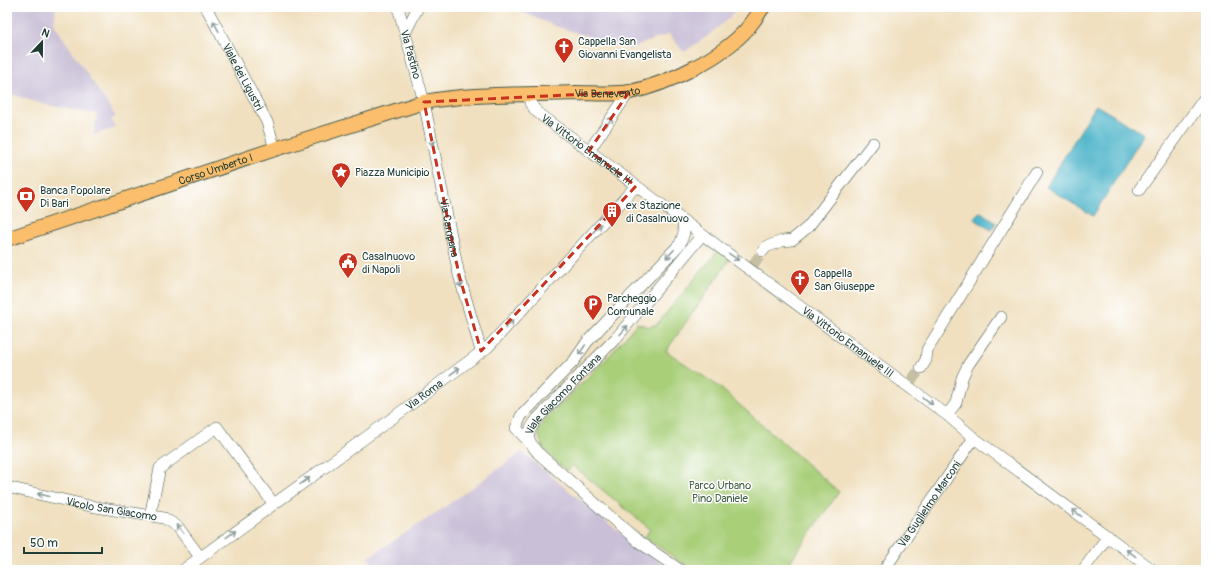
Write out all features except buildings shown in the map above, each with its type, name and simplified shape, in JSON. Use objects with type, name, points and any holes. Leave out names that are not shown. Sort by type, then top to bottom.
[{"type":"main road","name":"Via Benevento","points":[[424,102],[449,99],[529,95],[629,92],[679,75],[722,50],[746,29],[763,7]]},
{"type":"main road","name":"Corso Umberto I","points":[[7,239],[275,149],[424,102]]},
{"type":"street","name":"Viale dei Ligustri","points":[[206,7],[267,122],[275,149]]},
{"type":"street","name":"Via Pastino","points":[[398,7],[406,31],[424,102]]},
{"type":"street","points":[[406,31],[418,7]]},
{"type":"street","points":[[589,151],[629,92]]},
{"type":"street","name":"Via Vittorio Emanuele III","points":[[529,95],[530,103],[538,112],[589,151],[702,235],[752,267],[909,383],[974,438],[1153,570]]},
{"type":"street","points":[[1139,190],[1206,96]]},
{"type":"street","name":"Via Campana","points":[[424,102],[459,275],[481,351]]},
{"type":"street","points":[[763,251],[766,247],[792,240],[808,226],[873,143]]},
{"type":"street","points":[[921,368],[926,360],[927,350],[1037,172]]},
{"type":"street","name":"Via Roma","points":[[183,570],[273,503],[394,417],[488,346],[636,186]]},
{"type":"street","points":[[530,443],[516,428],[521,416],[574,361],[587,342],[680,244],[684,233],[683,221]]},
{"type":"street","name":"Viale Giacomo Fontana","points":[[680,570],[638,542],[538,453],[530,443],[529,432],[538,418],[618,337],[702,235]]},
{"type":"street","points":[[947,415],[956,403],[962,378],[968,364],[1001,317]]},
{"type":"street","points":[[150,516],[160,468],[217,427],[273,503]]},
{"type":"street","name":"Via Guglielmo Marconi","points":[[884,570],[974,438]]},
{"type":"street","name":"Vicolo San Giacomo","points":[[7,487],[90,506],[150,516],[173,522],[200,557]]},
{"type":"street","points":[[1083,570],[1108,536]]},
{"type":"highlighted area","points":[[629,92],[589,151],[636,186],[481,351],[459,275],[424,102]]},
{"type":"shaded area","points":[[7,7],[56,7],[54,24],[116,117],[111,119],[115,128],[93,135],[97,114],[42,104],[7,93]]},
{"type":"shaded area","points":[[522,7],[737,7],[729,18],[705,38],[684,52],[669,34],[629,49],[555,26],[524,13]]},
{"type":"shaded area","points":[[522,452],[624,536],[670,570],[376,570],[369,557],[439,511]]},
{"type":"green space","name":"Parco Urbano Pino Daniele","points":[[718,251],[730,259],[666,351],[718,386],[839,492],[784,570],[692,570],[645,537],[650,529],[572,465],[567,471],[556,462],[544,449],[539,438],[538,430],[544,421],[609,356],[637,323],[649,327],[657,324]]},
{"type":"water","points":[[1096,105],[1144,134],[1093,216],[1046,187]]},
{"type":"water","points":[[981,212],[996,223],[991,230],[976,220],[975,217]]},
{"type":"tunnel","points":[[753,265],[763,251]]},
{"type":"tunnel","points":[[911,381],[921,368]]},
{"type":"place","name":"Cappella San Giovanni Evangelista","points":[[564,64]]},
{"type":"place","name":"Piazza Municipio","points":[[341,189]]},
{"type":"place","name":"Banca Popolare Di Bari","points":[[26,213]]},
{"type":"place","name":"ex Stazione di Casalnuovo","points":[[612,228]]},
{"type":"place","name":"Casalnuovo di Napoli","points":[[348,279]]},
{"type":"place","name":"Cappella San Giuseppe","points":[[800,296]]},
{"type":"place","name":"Parcheggio Comunale","points":[[593,321]]}]
